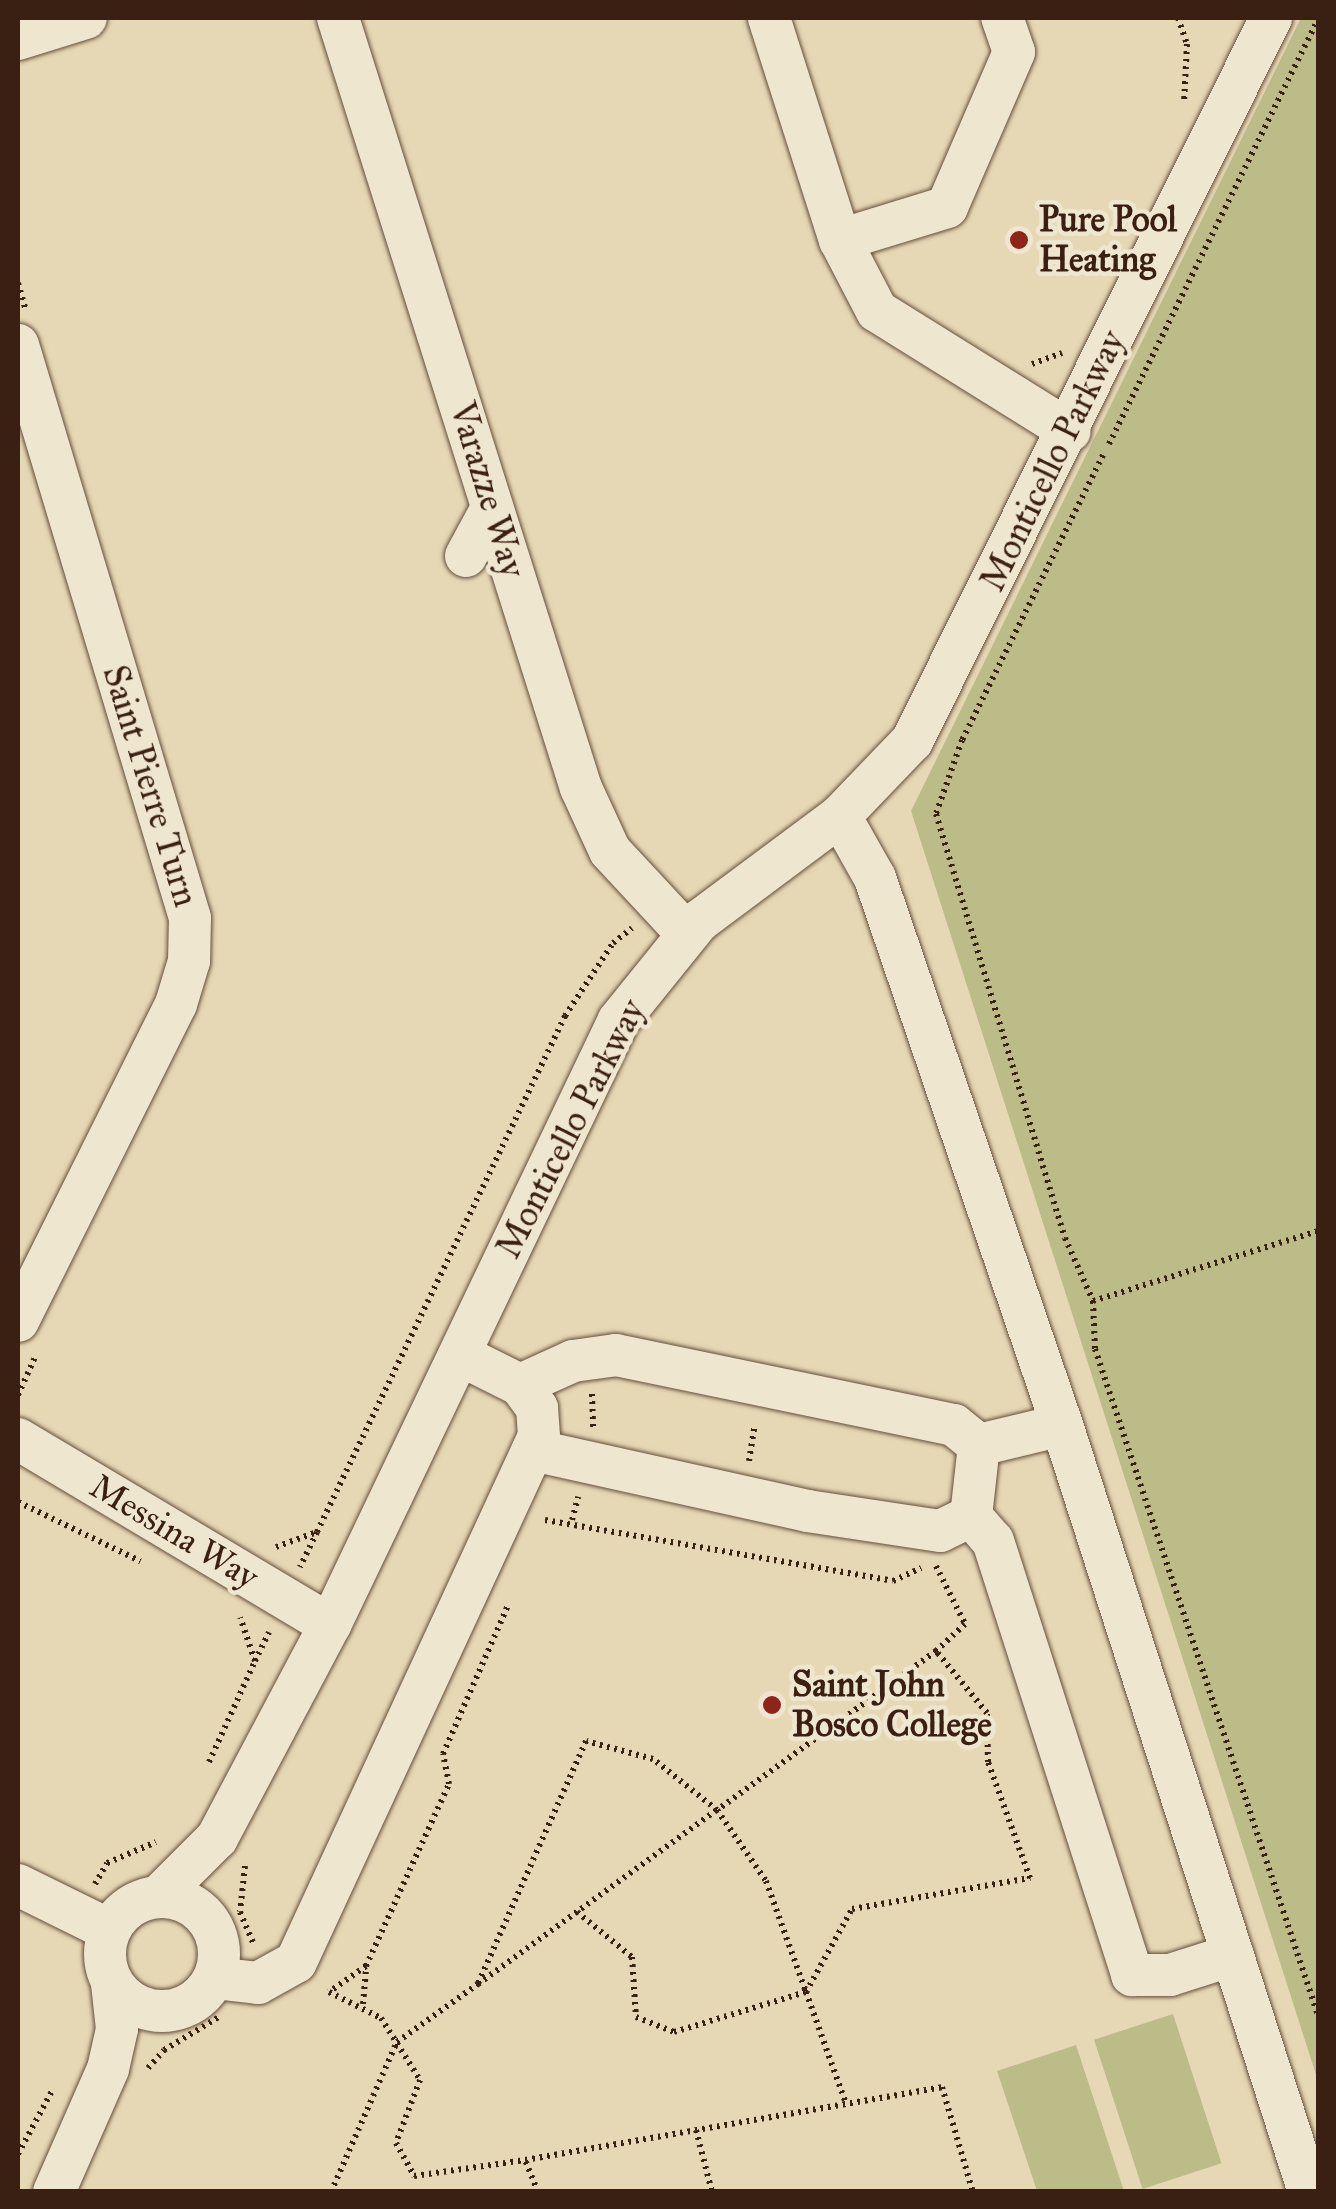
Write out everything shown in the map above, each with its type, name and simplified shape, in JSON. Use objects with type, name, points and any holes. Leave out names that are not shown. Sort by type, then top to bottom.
[{"type":"street","points":[[18,39],[86,18]]},
{"type":"street","name":"Varazze Way","points":[[338,18],[581,788],[610,851],[687,934]]},
{"type":"street","points":[[769,18],[840,240],[876,312],[1070,431]]},
{"type":"street","points":[[840,240],[946,208],[1014,52],[1002,18]]},
{"type":"street","name":"Monticello Parkway","points":[[159,1896],[217,1838],[330,1625],[619,1020],[687,934],[840,816],[912,742],[1070,431],[1270,18]]},
{"type":"street","name":"Saint Pierre Turn","points":[[24,333],[190,918],[189,962],[176,1004],[30,1332]]},
{"type":"street","points":[[466,556],[492,508]]},
{"type":"street","points":[[840,816],[876,878],[1062,1425],[1309,2192]]},
{"type":"street","points":[[214,1978],[269,1980],[304,1949],[533,1450],[537,1408],[520,1385],[460,1355]]},
{"type":"street","points":[[520,1385],[574,1360],[616,1356],[954,1425],[979,1445]]},
{"type":"street","points":[[979,1445],[1062,1425]]},
{"type":"street","name":"Messina Way","points":[[18,1439],[330,1625]]},
{"type":"street","points":[[979,1445],[972,1516],[993,1541],[1132,1976],[1170,1975],[1233,1955]]},
{"type":"street","points":[[533,1450],[911,1527],[952,1530],[972,1516]]},
{"type":"street","name":"Monticello Parkway","points":[[213,1926],[217,1838]]},
{"type":"street","points":[[18,1885],[94,1923],[112,1984],[117,2028],[108,2069],[54,2192]]},
{"type":"street","points":[[94,1923],[159,1896],[190,1904],[213,1926],[219,1943],[214,1978],[192,2003],[176,2009],[108,2069]]},
{"type":"street","points":[[112,1984],[140,2007],[176,2009]]},
{"type":"path","points":[[1175,124],[1184,106],[1187,44],[1178,18]]},
{"type":"path","points":[[1318,19],[962,740],[936,814],[1065,1238],[1093,1301],[1095,1349],[1318,2015]]},
{"type":"path","points":[[18,283],[24,333]]},
{"type":"path","points":[[1062,354],[1071,336]]},
{"type":"path","points":[[1093,1301],[1318,1231]]},
{"type":"path","points":[[18,1396],[30,1332]]},
{"type":"path","points":[[18,1502],[153,1567]]},
{"type":"path","points":[[331,2192],[397,2042],[936,1651],[964,1624],[934,1563],[893,1581],[547,1516],[539,1534]]},
{"type":"path","points":[[363,2004],[366,1966],[449,1784],[442,1754],[515,1589]]},
{"type":"path","points":[[202,1778],[255,1661],[237,1608]]},
{"type":"path","points":[[576,1912],[632,1957],[636,2017],[674,2032],[806,1992],[852,1908],[1030,1878],[988,1762],[987,1713],[936,1651]]},
{"type":"path","points":[[478,1984],[586,1742],[653,1759],[718,1810],[766,1881],[846,2104]]},
{"type":"path","points":[[94,1923],[106,1863],[169,1830]]},
{"type":"path","points":[[366,1966],[330,1992],[363,2004],[397,2042],[420,2080],[396,2142],[414,2176],[942,2087],[972,2192]]},
{"type":"path","points":[[696,2130],[712,2192]]},
{"type":"path","points":[[525,2160],[538,2192]]},
{"type":"green space","points":[[1301,18],[1318,18],[1318,2081],[911,811]]},
{"type":"green space","points":[[1173,2014],[1222,2163],[1143,2189],[1094,2040]]},
{"type":"green space","points":[[1076,2045],[1124,2191],[1037,2191],[997,2071]]},
{"type":"place","name":"Pure Pool Heating","points":[[1019,240]]},
{"type":"place","name":"Saint John Bosco College","points":[[772,1705]]}]
